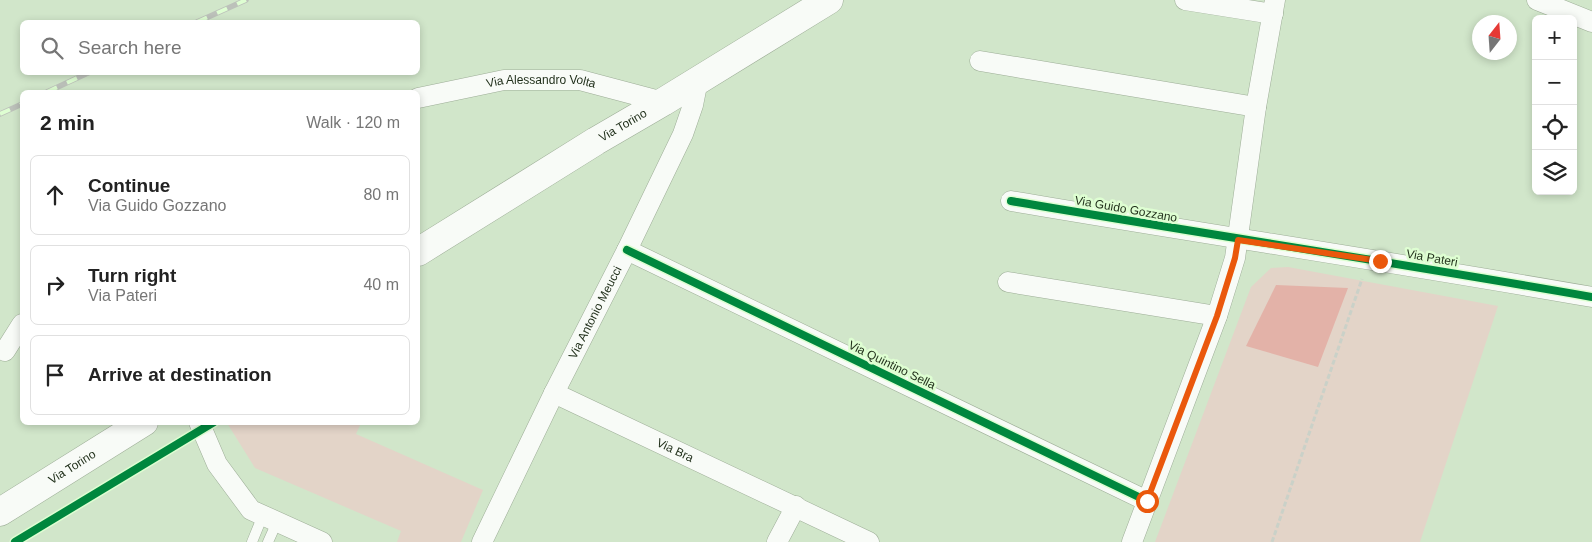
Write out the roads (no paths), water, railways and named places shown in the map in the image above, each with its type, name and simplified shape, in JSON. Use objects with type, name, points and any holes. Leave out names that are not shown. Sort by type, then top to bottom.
[{"type":"main road","name":"Via Torino","points":[[420,251],[596,141],[829,0]]},
{"type":"main road","name":"Via Torino","points":[[0,512],[139,425]]},
{"type":"street","points":[[1132,542],[1217,316],[1235,258],[1256,108],[1274,7],[1186,0]]},
{"type":"street","points":[[1537,0],[1592,22]]},
{"type":"street","points":[[980,61],[1256,108]]},
{"type":"street","name":"Via Alessandro Volta","points":[[420,98],[504,80],[580,80],[663,102]]},
{"type":"street","name":"Via Antonio Meucci","points":[[482,542],[683,134],[693,105],[698,80]]},
{"type":"street","name":"Via Guido Gozzano","points":[[1011,202],[1238,240]]},
{"type":"street","name":"Via Pateri","points":[[1238,240],[1369,259],[1592,297]]},
{"type":"street","name":"Via Quintino Sella","points":[[627,250],[1147,501]]},
{"type":"street","points":[[1008,282],[1217,316]]},
{"type":"street","points":[[5,351],[20,327]]},
{"type":"street","name":"Via Bra","points":[[554,393],[869,542]]},
{"type":"street","points":[[200,425],[216,464],[251,510],[322,542]]},
{"type":"street","points":[[777,542],[796,506]]},
{"type":"lane","points":[[252,542],[270,518]]},
{"type":"lane","points":[[268,542],[270,518]]},
{"type":"railway","points":[[201,20],[246,0]]},
{"type":"railway","points":[[51,90],[84,75]]},
{"type":"railway","points":[[0,114],[20,105]]}]
